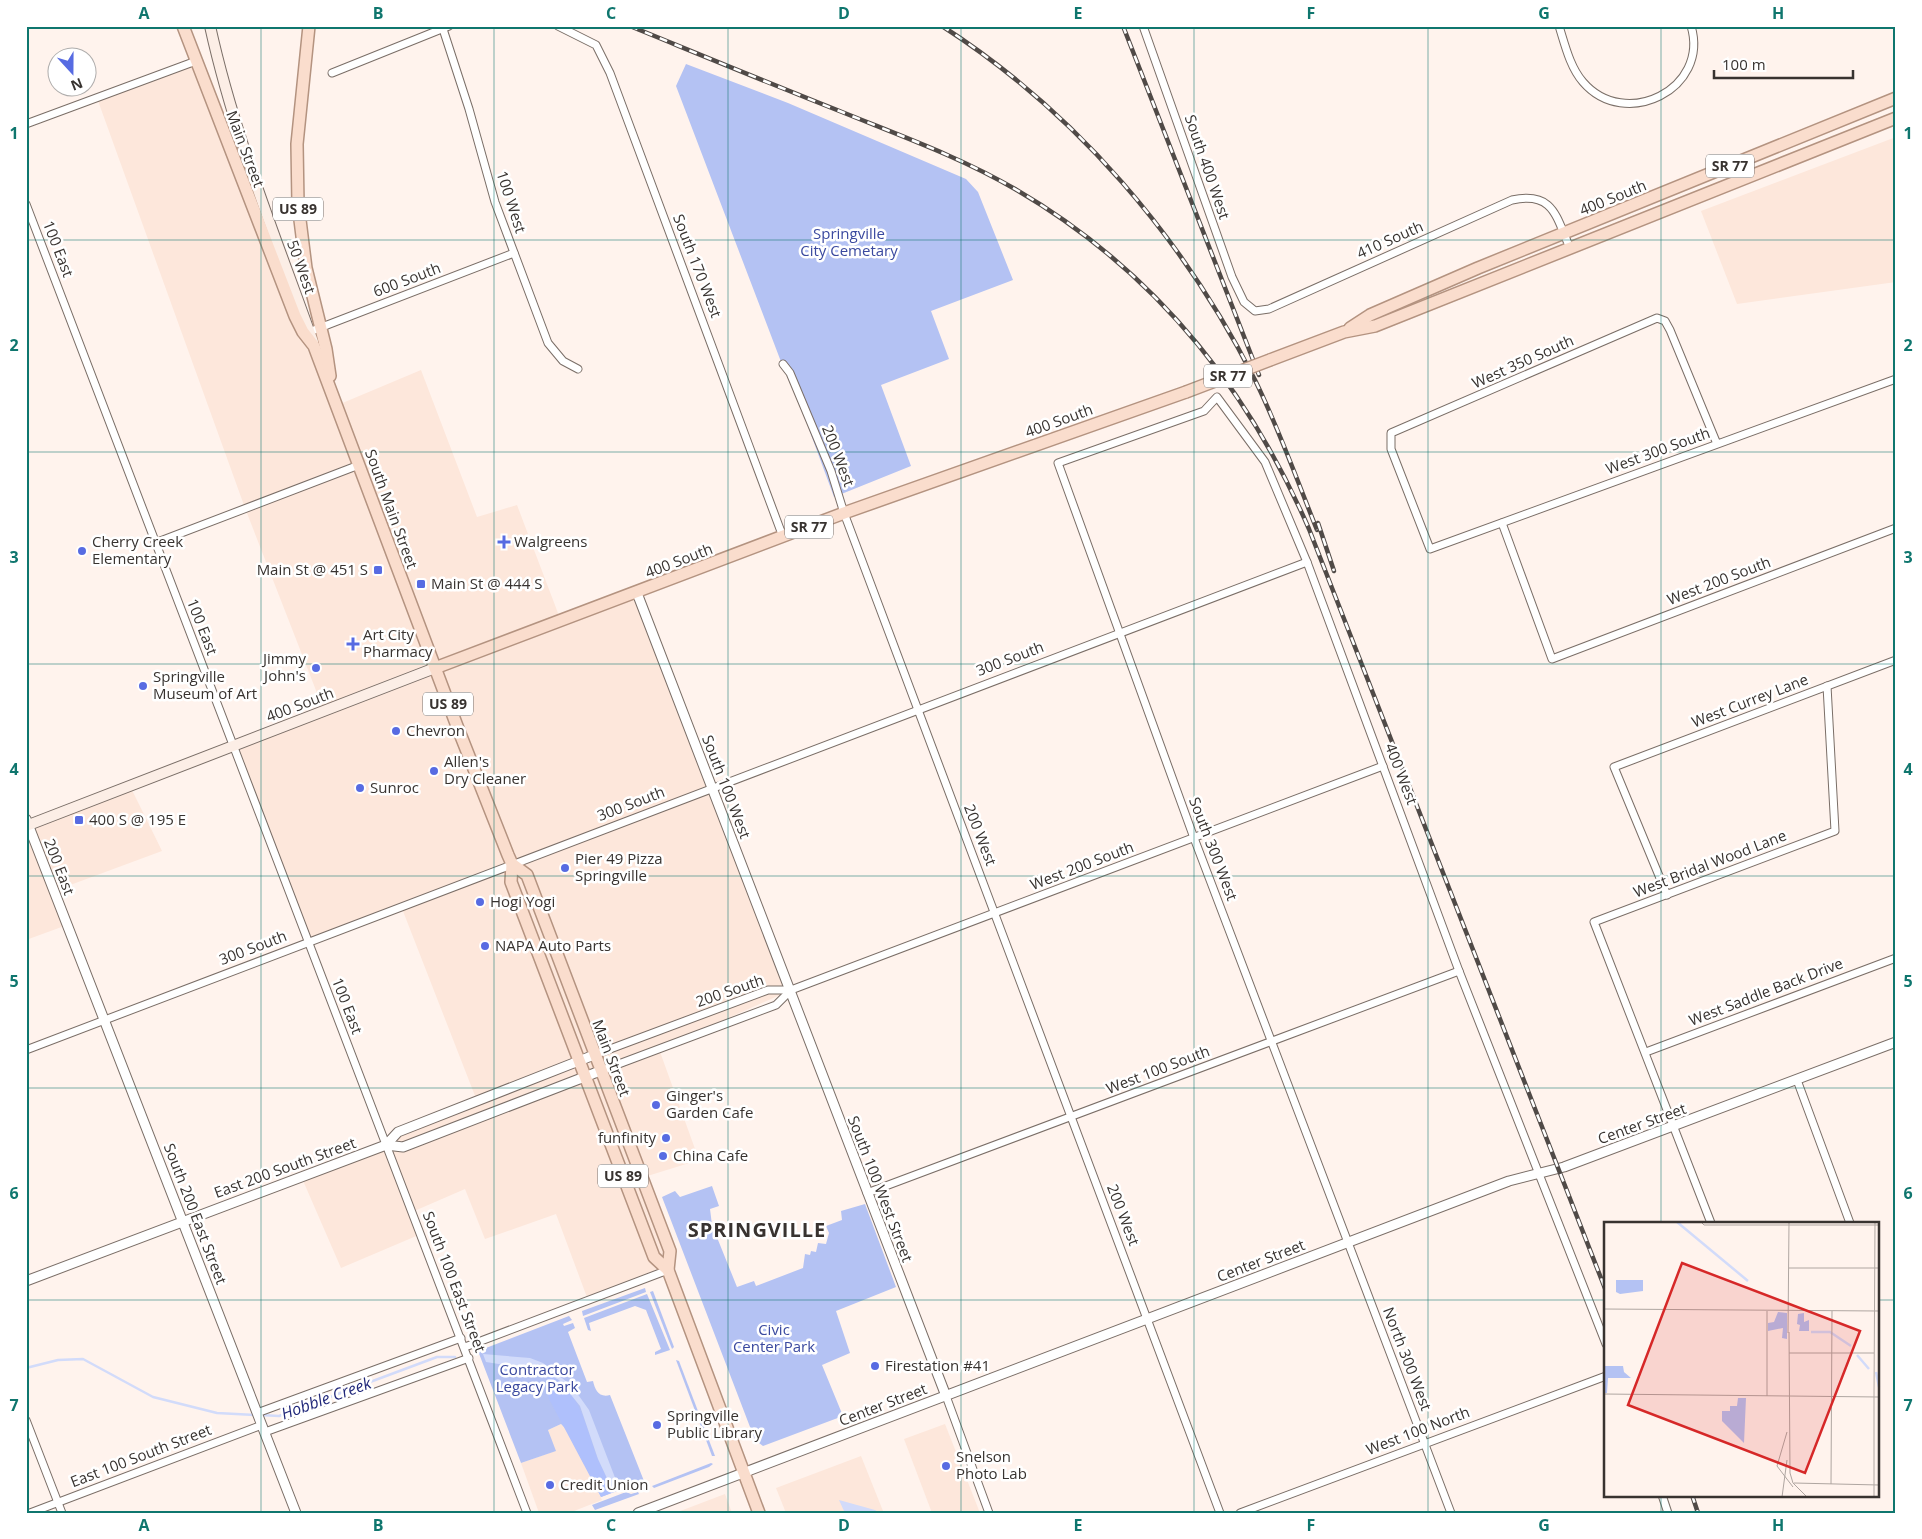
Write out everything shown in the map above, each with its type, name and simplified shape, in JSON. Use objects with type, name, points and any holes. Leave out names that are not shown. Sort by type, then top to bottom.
[{"type":"main road","name":"Main Street","points":[[183,26],[298,324],[314,346],[349,438]]},
{"type":"main road","name":"50 West","points":[[210,26],[221,74],[244,151],[314,346]]},
{"type":"main road","name":"Main Street","points":[[309,26],[297,144],[298,204],[306,268],[328,362],[330,390]]},
{"type":"main road","name":"400 South","points":[[1344,332],[1370,315],[1896,98]]},
{"type":"main road","name":"400 South","points":[[27,824],[844,513],[1186,392],[1344,332],[1375,326],[1896,118]]},
{"type":"main road","name":"South Main Street","points":[[349,438],[405,591]]},
{"type":"main road","name":"Main Street","points":[[405,591],[512,864],[511,882],[654,1257],[668,1270]]},
{"type":"main road","name":"Main Street","points":[[512,864],[527,875],[670,1251],[668,1270],[758,1513]]},
{"type":"street","name":"South 170 West","points":[[558,26],[596,45],[610,73],[783,537]]},
{"type":"street","name":"South 400 West","points":[[1143,26],[1232,277],[1244,302],[1255,311]]},
{"type":"street","points":[[1559,26],[1576,72],[1592,91],[1617,103],[1635,104],[1658,99],[1674,87],[1689,64],[1694,42],[1691,26]]},
{"type":"street","points":[[332,73],[446,28]]},
{"type":"street","name":"100 West","points":[[446,28],[495,202],[548,343],[563,361],[578,369]]},
{"type":"street","points":[[26,124],[196,61]]},
{"type":"street","name":"410 South","points":[[1255,311],[1269,309],[1512,200],[1524,198],[1537,199],[1550,206],[1564,234]]},
{"type":"street","name":"100 East","points":[[26,204],[386,1145]]},
{"type":"street","points":[[1564,234],[1570,248]]},
{"type":"street","name":"600 South","points":[[310,332],[514,253]]},
{"type":"street","name":"West 350 South","points":[[1430,549],[1390,449],[1392,433],[1523,378],[1651,320],[1657,318],[1665,321],[1717,444]]},
{"type":"street","name":"200 West","points":[[783,364],[790,373],[828,462],[844,513],[1220,1513]]},
{"type":"street","name":"West 300 South","points":[[1430,549],[1896,379]]},
{"type":"street","name":"South 300 West","points":[[1217,397],[1204,411],[1058,463],[1194,838],[1348,1243]]},
{"type":"street","name":"400 West","points":[[1217,397],[1265,462],[1307,562],[1459,971],[1540,1172],[1604,1339]]},
{"type":"street","points":[[155,542],[359,465]]},
{"type":"street","name":"West 200 South","points":[[1502,523],[1552,659],[1896,528]]},
{"type":"street","name":"300 South","points":[[26,1050],[1307,562]]},
{"type":"street","name":"South 100 West","points":[[638,593],[791,990]]},
{"type":"street","name":"West Currey Lane","points":[[1667,895],[1614,767],[1896,660]]},
{"type":"street","name":"West Bridal Wood Lane","points":[[1646,1052],[1594,922],[1835,832],[1827,686]]},
{"type":"street","name":"West 200 South","points":[[791,990],[1383,766]]},
{"type":"street","name":"200 East","points":[[27,824],[67,925]]},
{"type":"street","name":"South 200 East Street","points":[[67,925],[103,1020],[184,1220],[296,1513]]},
{"type":"street","name":"West Saddle Back Drive","points":[[1646,1052],[1896,958]]},
{"type":"street","name":"West 100 South","points":[[866,1193],[1459,971]]},
{"type":"street","name":"200 South","points":[[386,1145],[398,1132],[594,1055],[768,990],[791,990]]},
{"type":"street","name":"200 South","points":[[386,1145],[403,1147],[776,1005],[791,990]]},
{"type":"street","name":"South 100 West Street","points":[[791,990],[866,1193],[946,1396]]},
{"type":"street","name":"Center Street","points":[[638,1513],[1509,1181],[1564,1167],[1675,1127],[1896,1042]]},
{"type":"street","points":[[1646,1052],[1712,1222]]},
{"type":"street","points":[[1797,1080],[1850,1222]]},
{"type":"street","name":"East 200 South Street","points":[[26,1281],[386,1145]]},
{"type":"street","name":"South 100 East Street","points":[[386,1145],[462,1338],[527,1513]]},
{"type":"street","name":"North 300 West","points":[[1348,1243],[1451,1513]]},
{"type":"street","points":[[465,1347],[668,1270]]},
{"type":"street","points":[[257,1413],[462,1338]]},
{"type":"street","name":"East 100 South Street","points":[[30,1513],[263,1427],[469,1358]]},
{"type":"street","name":"West 100 North","points":[[1240,1513],[1604,1377]]},
{"type":"street","points":[[946,1396],[989,1513]]},
{"type":"street","points":[[26,1420],[62,1513]]},
{"type":"street","points":[[1662,1496],[1668,1513]]},
{"type":"shaded area","points":[[196,61],[283,294],[333,407],[421,370],[477,517],[517,505],[561,621],[637,593],[791,990],[659,1049],[699,1160],[641,1178],[670,1251],[668,1270],[588,1300],[556,1214],[485,1239],[465,1189],[412,1212],[421,1234],[341,1268],[301,1176],[386,1145],[398,1132],[477,1101],[401,906],[308,941],[234,746],[324,711],[245,508],[98,98]]},
{"type":"shaded area","points":[[1896,137],[1896,282],[1737,304],[1701,211]]},
{"type":"shaded area","points":[[130,786],[162,851],[54,891],[67,925],[26,940],[26,819],[28,825]]},
{"type":"shaded area","points":[[483,1354],[530,1358],[543,1363],[572,1386],[589,1410],[619,1488],[613,1491],[598,1459],[580,1406],[559,1380],[542,1371],[486,1362]]},
{"type":"shaded area","points":[[548,1374],[559,1381],[575,1400],[585,1421],[597,1457],[614,1492],[601,1497],[549,1399],[547,1390]]},
{"type":"shaded area","points":[[561,1424],[568,1431],[602,1500],[569,1513],[539,1513],[521,1463],[555,1451],[548,1430]]},
{"type":"shaded area","points":[[945,1424],[980,1513],[932,1513],[904,1439]]},
{"type":"shaded area","points":[[861,1456],[883,1511],[786,1513],[776,1488]]},
{"type":"shaded area","points":[[725,1494],[732,1513],[675,1513]]},
{"type":"shaded area","points":[[839,1500],[875,1510],[879,1513],[844,1511]]},
{"type":"green space","name":"Springville City Cemetary","points":[[686,64],[788,103],[966,179],[978,192],[1013,280],[931,311],[949,359],[881,385],[911,466],[834,497],[789,375],[783,367],[676,86]]},
{"type":"green space","name":"Civic Center Park","points":[[712,1186],[719,1206],[710,1209],[712,1225],[737,1287],[754,1281],[756,1286],[803,1268],[805,1254],[810,1255],[811,1251],[816,1252],[818,1243],[826,1244],[829,1233],[826,1226],[842,1220],[841,1211],[865,1204],[896,1287],[836,1311],[850,1353],[822,1365],[843,1416],[763,1446],[755,1440],[662,1197],[675,1191],[680,1197]]},
{"type":"green space","points":[[645,1288],[646,1292],[583,1316],[582,1311]]},
{"type":"green space","points":[[653,1291],[674,1347],[672,1349],[650,1292]]},
{"type":"green space","points":[[647,1294],[670,1350],[655,1355],[655,1352],[661,1349],[646,1310],[635,1306],[589,1323],[591,1331],[588,1330],[584,1318]]},
{"type":"green space","name":"Contractor Legacy Park","points":[[569,1316],[572,1320],[563,1324],[564,1326],[573,1323],[575,1328],[568,1332],[587,1382],[593,1381],[596,1390],[600,1394],[610,1395],[644,1481],[601,1497],[568,1431],[561,1424],[548,1430],[556,1451],[521,1463],[478,1351]]},
{"type":"green space","points":[[676,1360],[679,1361],[715,1456],[712,1456]]},
{"type":"green space","points":[[711,1463],[713,1464],[709,1467],[654,1488],[652,1486]]},
{"type":"green space","points":[[626,1492],[631,1494],[638,1492],[639,1494],[595,1510],[592,1505]]},
{"type":"waterway","name":"Hobble Creek","points":[[260,1415],[279,1416],[437,1357],[455,1357]]},
{"type":"waterway","name":"Hobble Creek","points":[[26,1368],[58,1360],[83,1359],[153,1397],[217,1413],[255,1415]]},
{"type":"railway","points":[[630,26],[930,148],[994,177],[1015,189],[1064,220],[1110,255],[1190,335],[1225,379],[1256,427],[1284,477],[1309,529],[1604,1286]]},
{"type":"railway","points":[[942,26],[991,60],[1037,98],[1081,139],[1122,182],[1160,229],[1195,277],[1227,328],[1255,380],[1280,436],[1317,530]]},
{"type":"railway","points":[[1123,26],[1259,375]]},
{"type":"railway","points":[[1318,523],[1334,571]]},
{"type":"railway","points":[[1692,1496],[1698,1513]]},
{"type":"place","name":"Walgreens","points":[[504,542]]},
{"type":"place","name":"Cherry Creek Elementary","points":[[82,551]]},
{"type":"place","name":"Main St @ 451 S","points":[[378,570]]},
{"type":"place","name":"Main St @ 444 S","points":[[421,584]]},
{"type":"place","name":"Art City Pharmacy","points":[[353,644]]},
{"type":"place","name":"Jimmy John's","points":[[316,668]]},
{"type":"place","name":"Springville Museum of Art","points":[[143,686]]},
{"type":"place","name":"Chevron","points":[[396,731]]},
{"type":"place","name":"Allen's Dry Cleaner","points":[[434,771]]},
{"type":"place","name":"Sunroc","points":[[360,788]]},
{"type":"place","name":"400 S @ 195 E","points":[[79,820]]},
{"type":"place","name":"Pier 49 Pizza Springville","points":[[565,868]]},
{"type":"place","name":"Hogi Yogi","points":[[480,902]]},
{"type":"place","name":"NAPA Auto Parts","points":[[485,946]]},
{"type":"place","name":"Ginger's Garden Cafe","points":[[656,1105]]},
{"type":"place","name":"funfinity","points":[[666,1138]]},
{"type":"place","name":"China Cafe","points":[[663,1156]]},
{"type":"place","name":"Firestation #41","points":[[875,1366]]},
{"type":"place","name":"Springville Public Library","points":[[657,1425]]},
{"type":"place","name":"Snelson Photo Lab","points":[[946,1466]]},
{"type":"place","name":"Credit Union","points":[[550,1485]]},
{"type":"district","name":"SPRINGVILLE","points":[[757,1230]]}]
